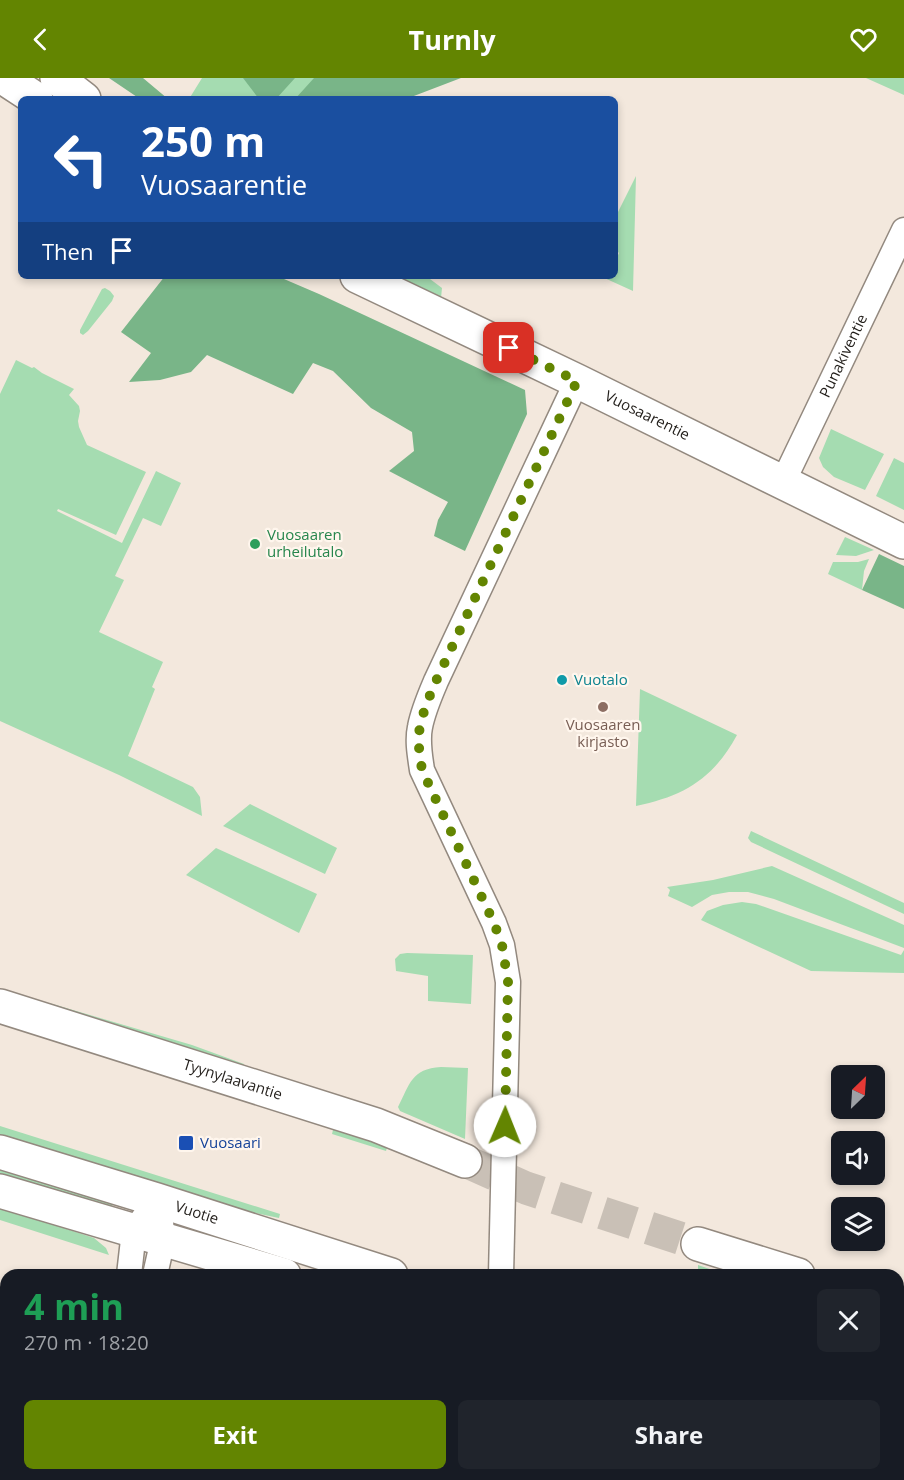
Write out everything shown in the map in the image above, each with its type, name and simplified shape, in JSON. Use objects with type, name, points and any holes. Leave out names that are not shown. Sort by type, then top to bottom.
[{"type":"street","points":[[4,78],[31,96]]},
{"type":"street","points":[[57,78],[80,96]]},
{"type":"street","name":"Punakiventie","points":[[783,482],[904,230]]},
{"type":"street","name":"Vuosaarentie","points":[[363,279],[904,542]]},
{"type":"street","points":[[501,1269],[508,982],[502,945],[494,923],[422,770],[419,728],[436,681],[577,381]]},
{"type":"street","name":"Tyynylaavantie","points":[[0,1006],[376,1125],[465,1161]]},
{"type":"street","name":"Vuotie","points":[[0,1152],[372,1269]]},
{"type":"street","points":[[0,1191],[264,1269]]},
{"type":"street","points":[[132,1269],[149,1235],[157,1200]]},
{"type":"street","points":[[149,1235],[154,1269]]},
{"type":"street","points":[[698,1244],[779,1269]]},
{"type":"green space","points":[[109,78],[143,78],[164,96],[136,96]]},
{"type":"green space","points":[[202,78],[351,78],[340,96],[191,96]]},
{"type":"green space","points":[[243,78],[295,78],[279,96],[257,96]]},
{"type":"green space","points":[[314,78],[461,78],[414,96],[298,96]]},
{"type":"green space","points":[[866,78],[904,78],[904,95]]},
{"type":"green space","points":[[636,176],[633,291],[607,279],[618,279],[618,212]]},
{"type":"green space","points":[[163,279],[284,279],[525,390],[527,414],[465,551],[434,536],[438,520],[448,502],[389,471],[414,451],[412,432],[371,408],[333,371],[313,363],[293,394],[207,355],[191,372],[160,380],[129,382],[151,353],[121,332]]},
{"type":"green space","points":[[402,279],[430,279],[442,288],[441,298]]},
{"type":"green space","points":[[105,288],[114,296],[112,301],[83,335],[80,330],[102,289]]},
{"type":"green space","points":[[16,360],[74,389],[69,395],[79,406],[79,427],[87,445],[146,472],[116,535],[58,509],[57,511],[122,543],[156,471],[181,483],[161,526],[143,518],[115,576],[124,580],[99,632],[163,662],[152,687],[155,689],[128,756],[193,787],[200,797],[202,816],[0,721],[0,394]]},
{"type":"green space","points":[[831,429],[884,454],[865,490],[834,477],[823,467],[819,458]]},
{"type":"green space","points":[[894,458],[904,463],[904,510],[876,496]]},
{"type":"green space","points":[[845,537],[874,550],[856,556],[836,555]]},
{"type":"green space","points":[[879,554],[904,566],[904,609],[862,590]]},
{"type":"green space","points":[[869,559],[864,571],[862,590],[828,574],[833,562],[858,562]]},
{"type":"green space","points":[[640,689],[737,735],[718,763],[696,783],[669,797],[636,806]]},
{"type":"green space","points":[[250,804],[337,848],[325,874],[223,826]]},
{"type":"green space","points":[[751,831],[904,903],[904,914],[751,842],[748,838]]},
{"type":"green space","points":[[216,848],[317,894],[299,933],[186,875]]},
{"type":"green space","points":[[772,866],[904,925],[904,948],[774,899],[748,892],[712,895],[692,907],[668,896],[670,890],[667,887],[713,880]]},
{"type":"green space","points":[[742,902],[756,904],[901,955],[904,950],[904,973],[811,971],[701,920],[707,911],[723,905]]},
{"type":"green space","points":[[400,954],[473,955],[471,1004],[428,1001],[428,976],[396,971],[395,959]]},
{"type":"green space","points":[[49,1003],[192,1045],[244,1064],[241,1072],[46,1010]]},
{"type":"green space","points":[[431,1068],[468,1068],[465,1139],[400,1111],[398,1107],[417,1074]]},
{"type":"green space","points":[[0,1126],[280,1214],[279,1218],[245,1211],[0,1136]]},
{"type":"green space","points":[[342,1128],[388,1144],[386,1151],[332,1134],[333,1130]]},
{"type":"green space","points":[[0,1166],[113,1201],[112,1208],[0,1177]]},
{"type":"green space","points":[[0,1207],[94,1238],[106,1248],[109,1255],[0,1220]]},
{"type":"green space","points":[[698,1265],[710,1269],[698,1269]]},
{"type":"tunnel","points":[[465,1161],[526,1188],[698,1244]]},
{"type":"place","name":"Vuosaaren urheilutalo","points":[[255,544]]},
{"type":"place","name":"Vuotalo","points":[[562,680]]},
{"type":"place","name":"Vuosaaren kirjasto","points":[[603,707]]},
{"type":"place","name":"Vuosaari","points":[[186,1143]]},
{"type":"route","points":[[505,1126],[508,982],[505,956],[494,923],[422,770],[419,728],[436,681],[577,381],[509,348]]}]
